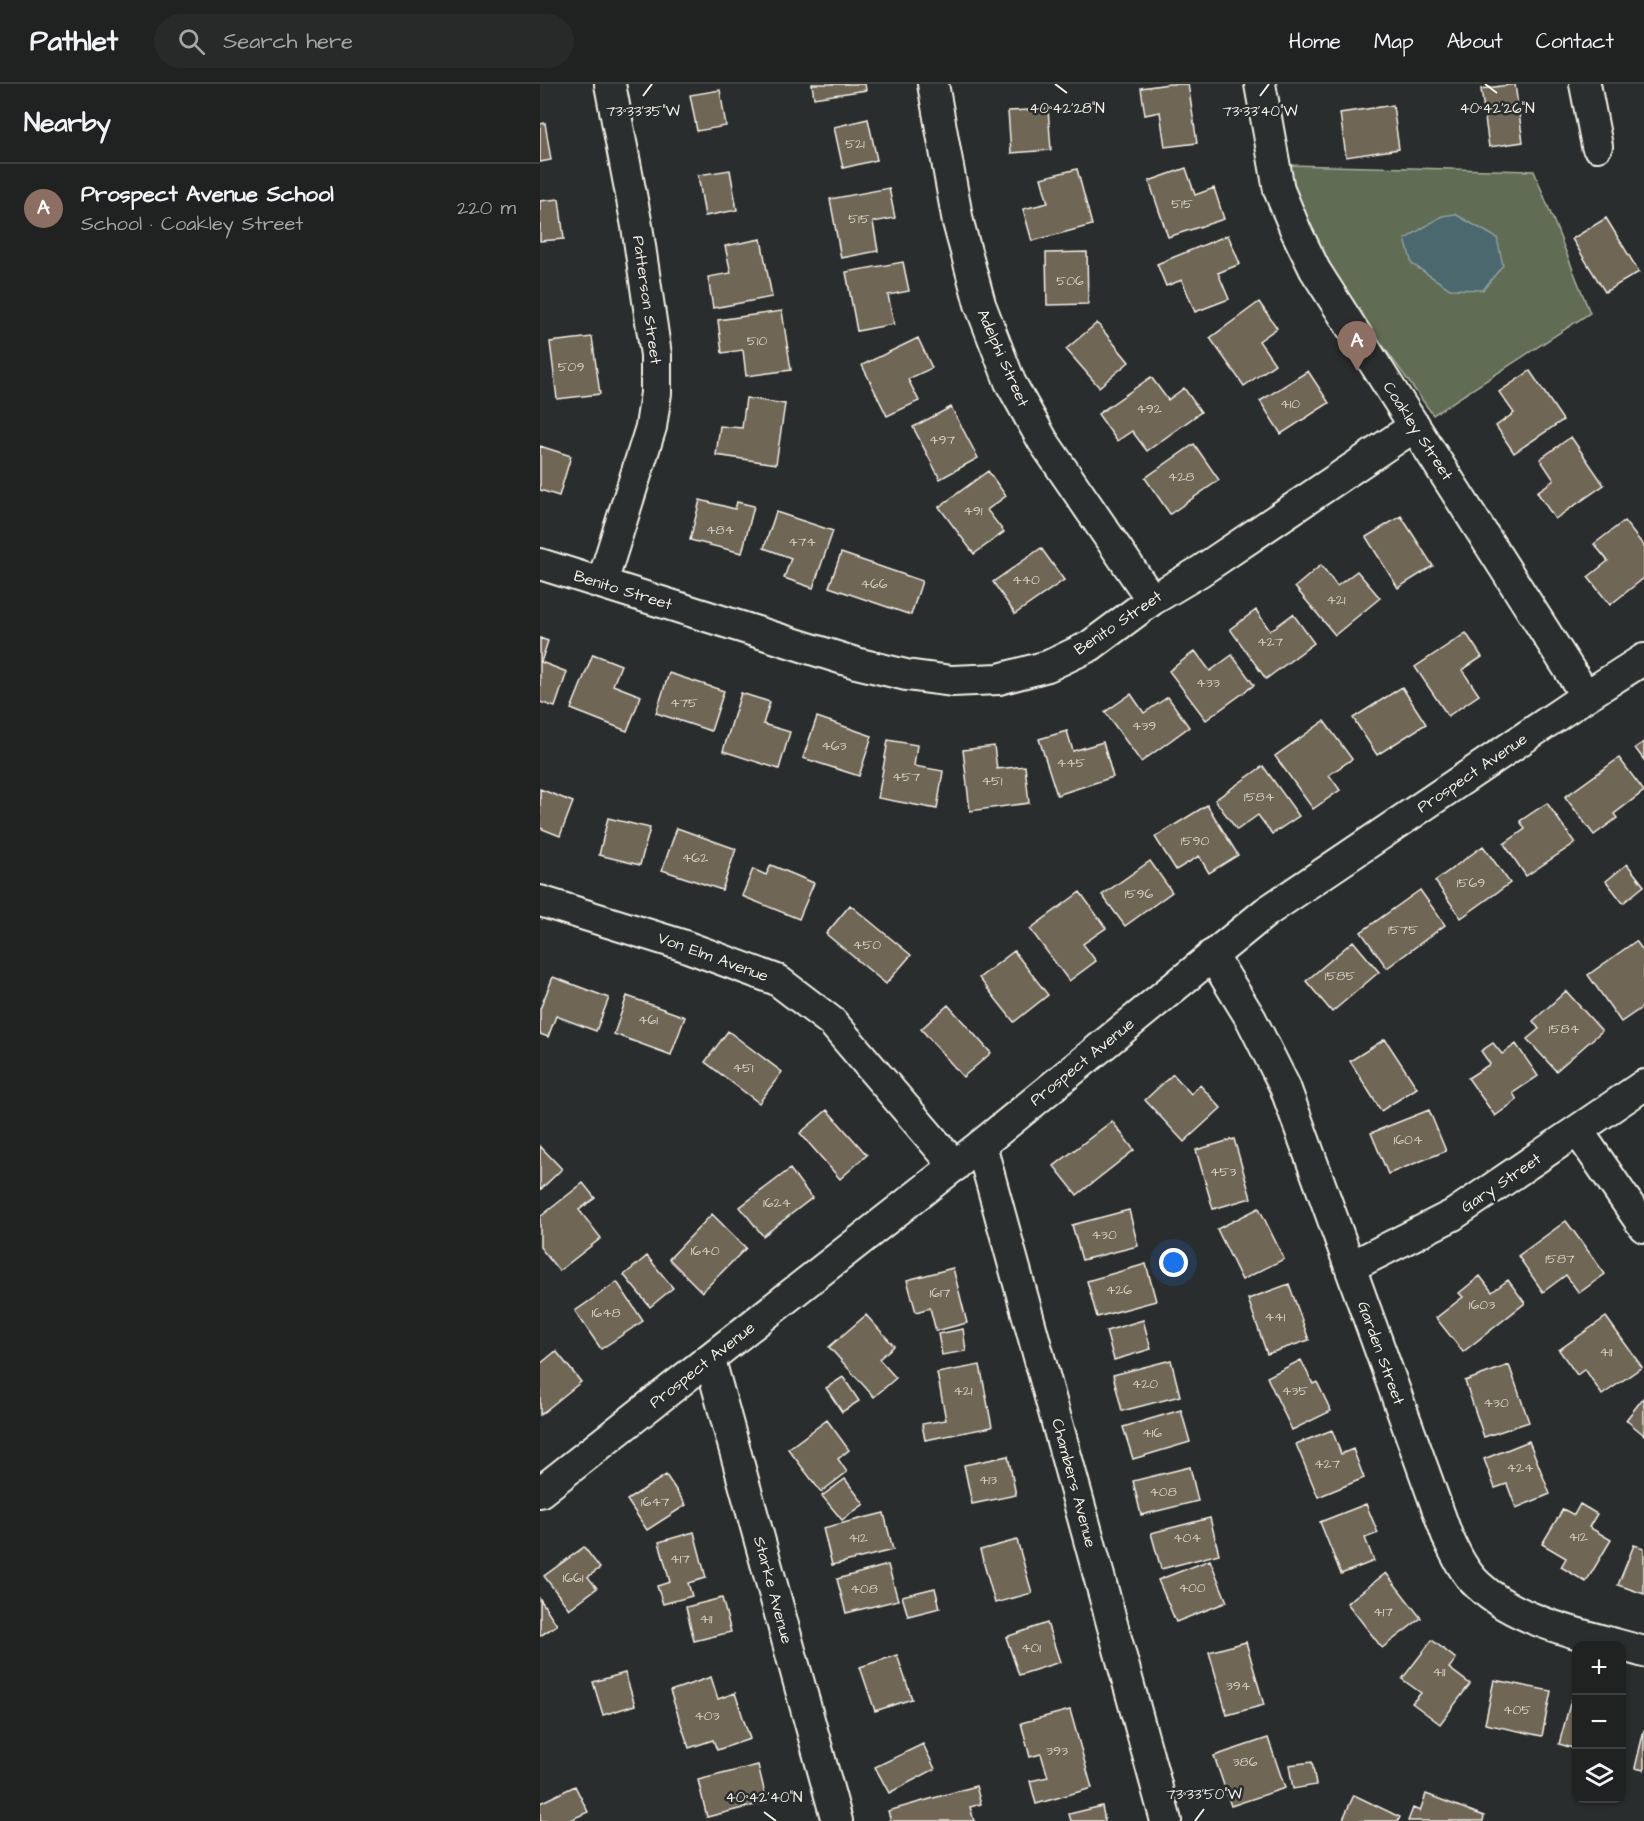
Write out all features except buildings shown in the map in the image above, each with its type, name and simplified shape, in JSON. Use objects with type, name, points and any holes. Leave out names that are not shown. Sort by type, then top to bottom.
[{"type":"street","name":"Patterson Street","points":[[602,583],[651,428],[656,393],[656,355],[637,226],[610,84]]},
{"type":"street","name":"Adelphi Street","points":[[933,84],[958,222],[980,304],[1010,382],[1043,441],[1152,600]]},
{"type":"street","name":"Coakley Street","points":[[1260,84],[1279,190],[1315,270],[1586,696]]},
{"type":"street","points":[[1585,84],[1597,146]]},
{"type":"street","name":"Benito Street","points":[[540,564],[856,663],[906,675],[952,681],[999,679],[1048,666],[1090,646],[1152,600],[1199,572],[1415,426]]},
{"type":"street","name":"Prospect Avenue","points":[[540,1492],[981,1145],[1266,912],[1644,659]]},
{"type":"street","name":"Von Elm Avenue","points":[[540,901],[682,945],[777,980],[832,1022],[954,1166]]},
{"type":"street","name":"Garden Street","points":[[1212,955],[1251,1019],[1285,1087],[1444,1527],[1460,1563],[1476,1584],[1495,1599],[1516,1611],[1541,1622],[1644,1652]]},
{"type":"street","name":"Gary Street","points":[[1350,1267],[1453,1215],[1644,1085]]},
{"type":"street","points":[[1578,1131],[1644,1227]]},
{"type":"street","name":"Chambers Avenue","points":[[981,1145],[1166,1821]]},
{"type":"street","name":"Starke Avenue","points":[[710,1360],[837,1821]]},
{"type":"green space","points":[[1288,165],[1534,171],[1590,313],[1433,415],[1316,253]]},
{"type":"water","points":[[1455,214],[1497,238],[1503,265],[1483,290],[1450,289],[1412,264],[1405,239],[1442,216]]},
{"type":"place","name":"Prospect Avenue School","points":[[1357,371]]}]
